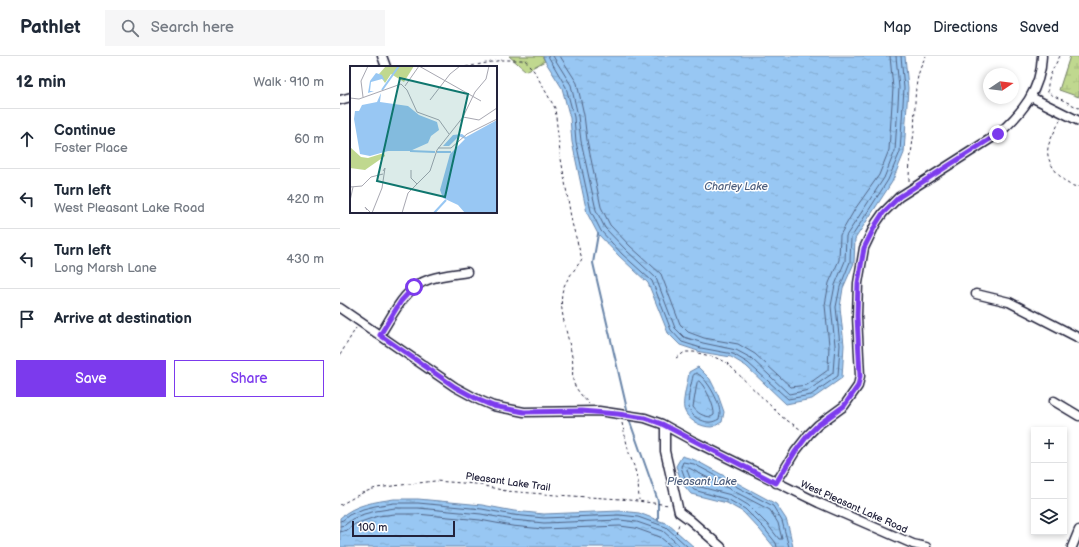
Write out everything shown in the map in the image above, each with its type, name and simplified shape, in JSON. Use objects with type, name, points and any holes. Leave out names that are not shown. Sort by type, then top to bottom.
[{"type":"street","points":[[382,56],[386,66]]},
{"type":"street","points":[[776,483],[795,452],[808,435],[818,425],[844,406],[858,386],[860,376],[857,301],[860,266],[864,248],[873,229],[883,213],[895,200],[998,134],[1011,123],[1032,97],[1040,70],[1042,56]]},
{"type":"street","points":[[340,100],[350,97]]},
{"type":"street","points":[[1032,97],[1079,121]]},
{"type":"street","points":[[380,335],[401,301],[414,287],[432,278],[467,272]]},
{"type":"street","points":[[976,294],[1009,302],[1079,338]]},
{"type":"street","name":"West Pleasant Lake Road","points":[[340,308],[455,387],[472,397],[493,406],[524,412],[595,411],[645,418],[665,426],[776,483],[819,503],[913,545],[926,547]]},
{"type":"street","points":[[1054,401],[1079,416]]},
{"type":"street","points":[[665,426],[665,451],[679,512],[722,547]]},
{"type":"street","points":[[1072,547],[1079,530]]},
{"type":"path","points":[[910,190],[909,168],[914,131],[914,100],[918,73],[926,56]]},
{"type":"path","points":[[1060,56],[1054,66],[1047,87],[1048,93],[1079,108]]},
{"type":"path","points":[[471,66],[502,60],[525,60],[534,71],[555,108],[560,153],[572,223],[582,259],[565,283],[562,294],[564,324],[572,358],[574,383],[579,392],[595,411]]},
{"type":"path","points":[[1063,114],[1050,140],[1048,156],[1050,163],[1065,183],[1071,186],[1079,187]]},
{"type":"path","points":[[340,355],[361,321]]},
{"type":"path","points":[[676,358],[685,352],[694,352],[726,362],[782,417],[808,435]]},
{"type":"path","points":[[620,414],[629,453],[638,481],[639,500]]},
{"type":"path","name":"Pleasant Lake Trail","points":[[340,505],[362,493],[376,488],[436,480],[520,492],[639,500],[677,506]]},
{"type":"path","points":[[676,533],[679,524]]},
{"type":"green space","points":[[509,56],[542,56],[545,61],[526,71]]},
{"type":"green space","points":[[1070,56],[1079,56],[1079,97],[1059,90]]},
{"type":"water","name":"Charley Lake","points":[[543,56],[905,56],[908,88],[904,153],[892,182],[855,239],[854,263],[843,288],[840,307],[844,345],[842,378],[812,399],[786,404],[746,366],[731,357],[701,352],[680,345],[668,333],[648,283],[598,234],[587,213],[572,142],[570,118],[562,88]]},
{"type":"water","points":[[698,367],[710,379],[724,412],[722,422],[712,427],[703,426],[691,420],[684,409],[684,396],[689,372]]},
{"type":"water","name":"Pleasant Lake","points":[[682,456],[695,460],[776,504],[786,519],[793,547],[774,547],[743,512],[727,503],[691,494],[682,483],[676,466]]},
{"type":"water","points":[[394,499],[418,499],[482,505],[514,511],[544,514],[620,511],[639,513],[668,524],[694,547],[340,547],[340,518],[346,513],[359,507]]},
{"type":"waterway","points":[[598,234],[593,263],[627,409]]},
{"type":"waterway","points":[[630,422],[658,501],[658,520]]},
{"type":"route","points":[[414,287],[401,301],[380,335],[466,394],[493,406],[509,410],[524,412],[599,411],[645,418],[662,424],[776,483],[795,452],[808,435],[818,425],[844,406],[858,386],[860,376],[857,316],[858,283],[864,248],[876,224],[883,213],[899,197],[998,134]]}]
